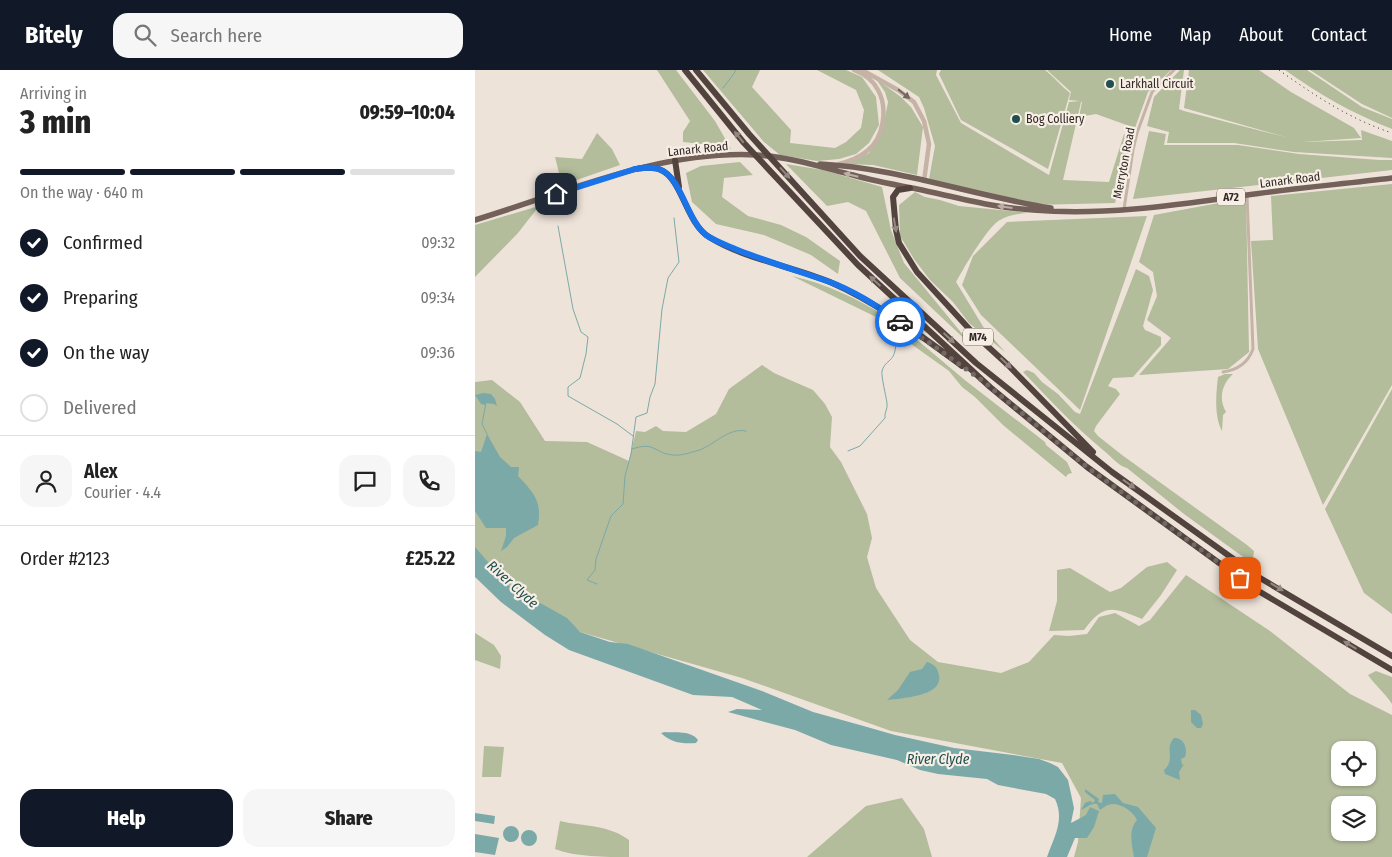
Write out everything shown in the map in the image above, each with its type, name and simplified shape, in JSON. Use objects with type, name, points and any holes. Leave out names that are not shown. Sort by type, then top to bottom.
[{"type":"highway","name":"M74","points":[[685,70],[744,143],[858,265],[983,381],[1087,467],[1255,589],[1392,670]]},
{"type":"highway","name":"M74","points":[[696,70],[749,134],[860,256],[976,363],[1112,472],[1260,578],[1392,656]]},
{"type":"highway","name":"M74","points":[[675,160],[677,181],[682,198]]},
{"type":"highway","name":"M74","points":[[635,169],[662,170],[671,179],[698,228],[706,235],[722,244],[829,282],[868,300],[983,381]]},
{"type":"highway","name":"M74","points":[[893,184],[894,223],[899,243],[917,272],[973,333],[1008,365],[1112,472]]},
{"type":"highway","points":[[893,197],[898,190],[913,188]]},
{"type":"main road","name":"Lanark Road","points":[[475,220],[635,169],[675,160],[718,155],[758,155],[789,159],[991,205],[1030,210],[1071,211],[1155,208],[1392,178]]},
{"type":"main road","name":"Lanark Road","points":[[810,163],[847,166],[924,180],[1033,205],[1071,211]]},
{"type":"main road","name":"A72","points":[[847,166],[890,178],[893,184]]},
{"type":"main road","points":[[913,188],[924,180]]},
{"type":"street","points":[[837,165],[855,159],[869,151],[878,137],[883,119],[881,98],[877,88],[865,75],[854,70]]},
{"type":"street","points":[[862,70],[898,90],[914,102],[924,121],[929,144],[924,180]]},
{"type":"street","name":"Merryton Road","points":[[1123,210],[1133,150],[1152,92],[1174,70]]},
{"type":"street","points":[[1223,372],[1240,366],[1250,356],[1253,349],[1247,195]]},
{"type":"green space","points":[[657,70],[676,70],[715,121],[731,149],[718,149],[712,145],[683,142],[683,132],[690,121]]},
{"type":"green space","points":[[703,70],[760,70],[752,87],[791,130],[790,143],[835,148],[846,142],[861,128],[864,110],[856,90],[817,70],[846,70],[862,77],[876,97],[879,125],[869,143],[856,154],[839,159],[817,161],[780,155],[764,142]]},
{"type":"green space","points":[[878,70],[937,70],[936,75],[961,123],[1049,175],[1069,102],[1080,101],[1069,100],[1071,92],[1047,70],[1171,70],[1148,92],[1135,128],[1096,114],[1079,117],[1081,102],[1063,180],[1109,182],[1124,134],[1133,137],[1115,203],[1033,205],[929,179],[935,146],[919,97]]},
{"type":"green space","points":[[941,70],[1045,70],[1070,93],[1048,169],[961,120],[939,74]]},
{"type":"green space","points":[[1180,70],[1184,70],[1179,109],[1289,138],[1184,108],[1189,70],[1259,70],[1291,92],[1354,128],[1361,138],[1303,142],[1362,140],[1361,130],[1392,141],[1392,158],[1294,152],[1234,143],[1167,143],[1169,132],[1147,126],[1154,97]]},
{"type":"green space","points":[[1285,70],[1307,70],[1362,107],[1392,119],[1392,129],[1363,117],[1337,103]]},
{"type":"green space","points":[[1310,70],[1392,70],[1392,118],[1362,104]]},
{"type":"green space","points":[[876,79],[901,97],[911,107],[923,127],[917,175],[873,165],[846,164],[869,153],[883,128],[888,102],[885,92]]},
{"type":"green space","points":[[1149,131],[1166,134],[1164,145],[1238,145],[1299,154],[1392,160],[1392,170],[1133,199]]},
{"type":"green space","points":[[597,133],[612,149],[620,165],[562,185],[555,157],[582,159]]},
{"type":"green space","points":[[740,162],[753,175],[724,178],[722,197],[748,216],[781,225],[806,237],[840,261],[838,274],[811,255],[764,235],[716,224],[692,202],[686,173],[701,166]]},
{"type":"green space","points":[[786,164],[823,170],[882,187],[891,230],[904,263],[973,347],[900,278],[866,211],[848,202],[827,206]]},
{"type":"green space","points":[[1392,184],[1392,385],[1323,505],[1258,349],[1251,241],[1273,240],[1271,196]]},
{"type":"green space","points":[[915,192],[925,197],[959,206],[1031,213],[1003,218],[995,224],[976,248],[956,282],[984,328],[1005,352],[969,323],[953,302],[930,280],[900,236],[899,205]]},
{"type":"green space","points":[[1246,198],[1249,352],[1228,369],[1139,375],[1171,338],[1147,320],[1157,296],[1153,272],[1139,262],[1154,215]]},
{"type":"green space","points":[[539,206],[518,233],[475,277],[475,225]]},
{"type":"green space","points":[[1147,216],[1080,410],[981,315],[962,285],[973,256],[1007,222]]},
{"type":"green space","points":[[1136,269],[1149,276],[1153,290],[1143,326],[1145,330],[1161,337],[1161,345],[1133,377],[1113,378],[1108,386],[1116,389],[1120,394],[1094,431],[1122,455],[1247,545],[1254,551],[1253,558],[1246,559],[1184,514],[1127,468],[1117,463],[1072,422],[1023,372],[1027,370],[1034,373],[1075,412],[1080,414]]},
{"type":"green space","points":[[792,276],[841,292],[886,317],[884,319],[874,316]]},
{"type":"green space","points":[[894,323],[1045,442],[1046,445],[1067,462],[1072,473],[1066,477],[1003,425],[975,397],[962,387],[949,371],[893,331]]},
{"type":"green space","points":[[762,365],[774,373],[813,390],[825,404],[832,417],[830,447],[841,462],[867,514],[872,538],[867,557],[876,588],[910,640],[938,662],[1001,673],[1029,662],[1054,635],[1087,634],[1099,617],[1115,613],[1139,626],[1150,620],[1186,575],[1270,631],[1350,694],[1392,715],[1392,857],[1074,857],[1078,842],[1081,798],[1062,763],[891,731],[742,678],[580,632],[508,585],[475,548],[475,382],[492,380],[520,402],[545,441],[587,442],[629,461],[636,431],[645,432],[656,426],[663,431],[686,432],[716,414],[729,389]]},
{"type":"green space","points":[[1225,374],[1233,374],[1226,382],[1222,392],[1222,402],[1226,412],[1223,415],[1222,431],[1219,425],[1216,398],[1218,377]]},
{"type":"green space","points":[[1392,389],[1392,614],[1364,593],[1325,509]]},
{"type":"green space","points":[[1167,562],[1177,570],[1161,595],[1142,619],[1124,612],[1110,610],[1103,611],[1097,615],[1084,630],[1049,631],[1057,601],[1057,570],[1070,568],[1110,592],[1121,588],[1147,567]]},
{"type":"green space","points":[[475,633],[494,645],[501,656],[500,669],[475,660]]},
{"type":"green space","points":[[1376,671],[1392,677],[1392,704],[1368,675]]},
{"type":"green space","points":[[484,746],[504,747],[501,777],[482,777]]},
{"type":"green space","points":[[902,798],[924,829],[932,857],[807,857],[866,806]]},
{"type":"green space","points":[[560,821],[604,829],[621,835],[629,840],[629,857],[581,855],[555,849]]},
{"type":"water","points":[[491,394],[497,406],[486,403],[485,405],[481,404],[475,395]]},
{"type":"water","points":[[487,434],[500,457],[511,467],[519,467],[518,476],[536,498],[539,510],[538,525],[514,538],[501,551],[506,536],[506,528],[486,528],[475,511],[475,451],[481,452]]},
{"type":"water","name":"River Clyde","points":[[475,547],[508,585],[567,618],[580,632],[610,642],[628,644],[762,691],[813,712],[895,735],[954,748],[1039,759],[1050,763],[1058,767],[1068,780],[1074,808],[1071,823],[1086,815],[1090,807],[1099,811],[1094,827],[1087,838],[1075,838],[1067,857],[1047,857],[1059,821],[1059,814],[1055,799],[1046,794],[998,785],[987,779],[938,774],[920,770],[897,760],[831,745],[795,730],[728,712],[737,709],[762,710],[732,697],[693,695],[569,650],[545,635],[501,602],[475,577]]},
{"type":"water","points":[[927,662],[932,664],[938,671],[939,683],[935,688],[920,695],[887,700],[898,690],[910,672],[922,669]]},
{"type":"water","points":[[1191,710],[1195,710],[1201,715],[1203,724],[1201,728],[1197,728],[1191,722]]},
{"type":"water","points":[[661,733],[687,733],[698,740],[696,743],[677,742]]},
{"type":"water","points":[[1174,738],[1183,741],[1186,751],[1185,757],[1181,759],[1182,765],[1184,764],[1179,772],[1180,780],[1165,774],[1164,770],[1170,760],[1170,744]]},
{"type":"water","points":[[1085,789],[1099,799],[1098,802],[1102,803],[1103,795],[1115,794],[1123,803],[1138,807],[1156,828],[1147,857],[1134,857],[1132,828],[1137,820],[1132,813],[1116,804],[1108,805],[1100,810],[1097,804],[1095,804],[1081,810],[1085,803],[1090,801],[1093,803],[1095,800],[1085,792]]},
{"type":"water","points":[[475,813],[495,816],[494,824],[475,821]]},
{"type":"water","points":[[511,826],[519,834],[511,842],[503,834]]},
{"type":"water","points":[[529,830],[537,838],[529,846],[521,838]]},
{"type":"water","points":[[475,834],[499,838],[495,855],[475,852]]},
{"type":"waterway","points":[[723,88],[736,70]]},
{"type":"waterway","points":[[597,584],[587,580],[595,570],[596,559],[611,516],[623,504],[625,476],[631,454],[636,417],[647,413],[655,384],[662,309],[668,278],[679,262],[674,218]]},
{"type":"waterway","points":[[558,226],[573,309],[581,332],[588,337],[580,378],[568,387],[568,396],[617,424],[633,436]]},
{"type":"waterway","points":[[848,451],[860,446],[885,418],[887,405],[882,371],[892,358],[896,343]]},
{"type":"waterway","points":[[486,403],[482,424],[487,434]]},
{"type":"waterway","points":[[632,449],[646,446],[666,454],[682,455],[702,449],[733,432],[746,431]]},
{"type":"railway","points":[[1279,70],[1333,106],[1362,121],[1392,133]]},
{"type":"way so far","points":[[900,322],[983,381],[1087,467],[1240,578]]},
{"type":"place","name":"Larkhall Circuit","points":[[1110,84]]},
{"type":"place","name":"Bog Colliery","points":[[1016,119]]},
{"type":"route","points":[[556,194],[635,169],[656,168],[662,170],[671,179],[698,228],[706,235],[722,244],[774,264],[829,282],[868,300],[900,322]]}]
